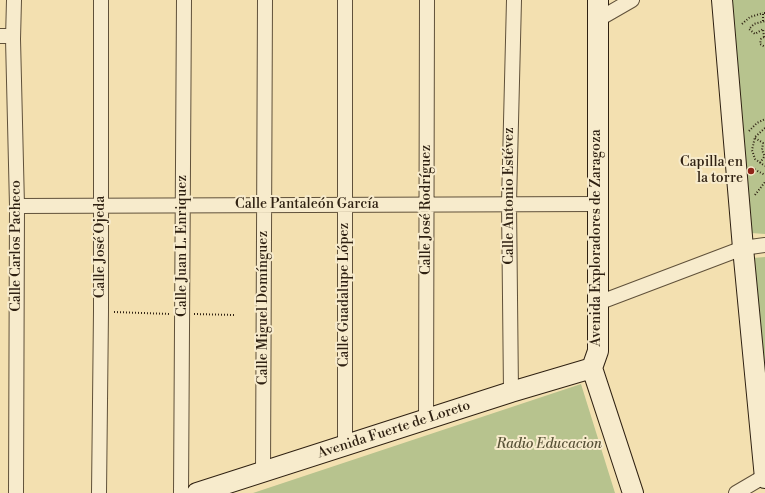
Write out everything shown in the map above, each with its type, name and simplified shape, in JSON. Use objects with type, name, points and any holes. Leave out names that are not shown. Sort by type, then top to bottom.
[{"type":"street","name":"Calle Carlos Pacheco","points":[[14,0],[7,38],[17,206],[16,493]]},
{"type":"street","name":"Calle José Ojeda","points":[[98,493],[101,311],[101,0]]},
{"type":"street","name":"Calle Juan L. Enriquez","points":[[181,493],[184,0]]},
{"type":"street","name":"Calle Miguel Domínguez","points":[[263,472],[265,0]]},
{"type":"street","name":"Calle Guadalupe López","points":[[345,445],[344,205],[346,0]]},
{"type":"street","name":"Calle José Rodríguez","points":[[426,419],[428,204],[427,0]]},
{"type":"street","name":"Calle Antonio Estévez","points":[[511,392],[508,203],[514,0]]},
{"type":"street","points":[[598,9],[632,0]]},
{"type":"street","points":[[722,0],[743,248],[765,477],[736,493]]},
{"type":"street","name":"Avenida Exploradores de Zaragoza","points":[[592,368],[598,351],[598,9]]},
{"type":"street","name":"Calle Pantaleón García","points":[[17,206],[264,206],[508,203],[597,204]]},
{"type":"street","points":[[598,303],[743,248],[765,245]]},
{"type":"street","points":[[592,368],[633,493]]},
{"type":"street","name":"Avenida Fuerte de Loreto","points":[[197,493],[511,392],[592,368]]},
{"type":"path","points":[[742,24],[750,17],[764,13],[764,21],[754,24],[749,29],[754,34],[764,29],[764,37],[761,39],[760,44],[765,47]]},
{"type":"path","points":[[765,128],[754,138],[752,153],[760,163],[765,166]]},
{"type":"path","points":[[754,138],[763,143],[762,150],[765,157],[760,163]]},
{"type":"path","points":[[101,311],[234,315]]},
{"type":"green space","points":[[730,0],[765,0],[765,234],[751,233]]},
{"type":"green space","points":[[765,257],[765,438],[753,258]]},
{"type":"green space","name":"Radio Educacion","points":[[581,384],[615,493],[253,493]]},
{"type":"place","name":"Capilla en la torre","points":[[751,171]]}]
